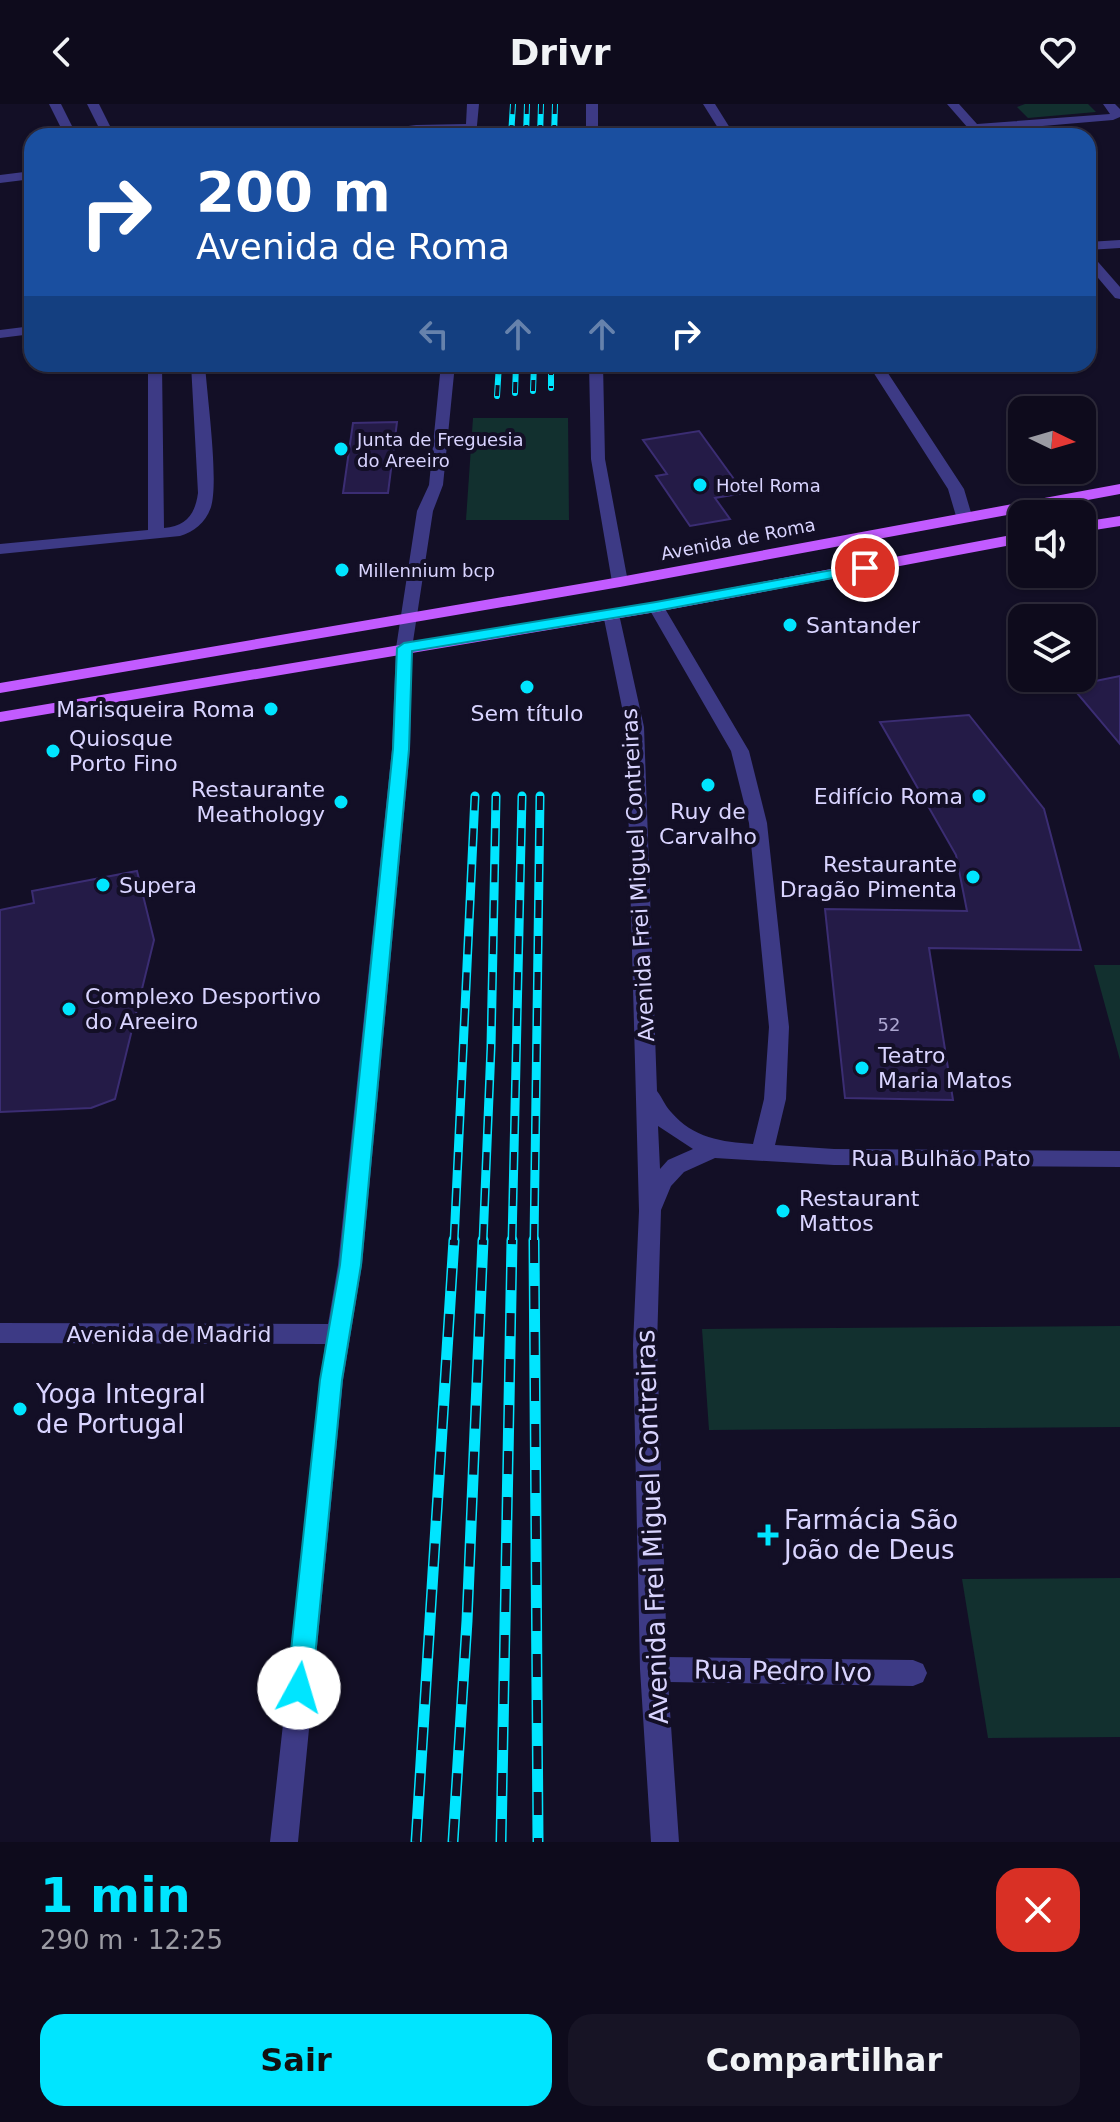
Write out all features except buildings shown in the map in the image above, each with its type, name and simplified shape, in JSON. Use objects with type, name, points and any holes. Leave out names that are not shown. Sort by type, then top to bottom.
[{"type":"main road","name":"Avenida de Roma","points":[[0,688],[620,582],[1120,489]]},
{"type":"main road","points":[[1096,525],[1120,521]]},
{"type":"main road","points":[[0,717],[656,607],[1008,541]]},
{"type":"main road","points":[[611,614],[620,582],[656,607]]},
{"type":"street","points":[[55,104],[67,128]]},
{"type":"street","points":[[93,104],[105,128]]},
{"type":"street","points":[[470,128],[473,104]]},
{"type":"street","points":[[592,104],[592,128]]},
{"type":"street","points":[[709,104],[724,128]]},
{"type":"street","points":[[953,104],[974,128]]},
{"type":"street","points":[[1014,128],[1113,117],[1118,113],[1109,104]]},
{"type":"street","points":[[0,179],[24,176]]},
{"type":"street","points":[[1096,246],[1120,244]]},
{"type":"street","points":[[1096,267],[1120,295]]},
{"type":"street","points":[[0,334],[24,331]]},
{"type":"street","points":[[155,372],[156,534]]},
{"type":"street","points":[[0,549],[180,531],[196,522],[203,512],[206,493],[198,372]]},
{"type":"street","points":[[284,1842],[331,1380],[350,1265],[401,749],[404,648],[425,511],[436,485],[447,372]]},
{"type":"street","points":[[596,372],[598,459],[620,582]]},
{"type":"street","points":[[880,372],[956,489],[964,516]]},
{"type":"street","points":[[656,607],[740,751],[756,810],[779,1027],[775,1099],[762,1154]]},
{"type":"street","name":"Avenida Frei Miguel Contreiras","points":[[611,614],[635,727],[650,1211],[645,1345],[654,1669],[665,1842]]},
{"type":"street","name":"Avenida Frei Miguel Contreiras","points":[[648,1090],[656,1111],[672,1129],[713,1150],[762,1154]]},
{"type":"street","name":"Avenida Frei Miguel Contreiras","points":[[650,1211],[661,1182],[676,1166],[713,1150]]},
{"type":"street","name":"Rua Bulhão Pato","points":[[762,1154],[1120,1159]]},
{"type":"street","name":"Avenida de Madrid","points":[[0,1333],[339,1334]]},
{"type":"street","name":"Rua Pedro Ivo","points":[[654,1669],[913,1673]]},
{"type":"green space","points":[[1025,104],[1088,104],[1096,112],[1028,118],[1017,107]]},
{"type":"green space","points":[[473,418],[568,418],[569,520],[466,520]]},
{"type":"green space","points":[[1094,965],[1120,965],[1120,1060]]},
{"type":"green space","points":[[1120,1326],[1120,1427],[709,1430],[702,1329]]},
{"type":"green space","points":[[1120,1578],[1120,1737],[988,1738],[962,1579]]},
{"type":"railway","points":[[512,128],[513,104]]},
{"type":"railway","points":[[526,128],[527,104]]},
{"type":"railway","points":[[540,128],[541,104]]},
{"type":"railway","points":[[554,128],[555,104]]},
{"type":"railway","points":[[497,396],[498,372]]},
{"type":"railway","points":[[515,393],[516,372]]},
{"type":"railway","points":[[533,391],[534,372]]},
{"type":"railway","points":[[551,372],[551,388]]},
{"type":"railway","points":[[454,1242],[475,796]]},
{"type":"railway","points":[[483,1242],[496,796]]},
{"type":"railway","points":[[512,1242],[522,796]]},
{"type":"railway","points":[[534,1241],[540,796]]},
{"type":"railway","points":[[416,1842],[454,1240]]},
{"type":"railway","points":[[453,1842],[467,1621],[483,1240]]},
{"type":"railway","points":[[501,1842],[512,1240]]},
{"type":"railway","points":[[534,1241],[538,1842]]},
{"type":"place","name":"Junta de Freguesia do Areeiro","points":[[341,449]]},
{"type":"place","name":"Hotel Roma","points":[[700,485]]},
{"type":"place","name":"Millennium bcp","points":[[342,570]]},
{"type":"place","name":"Santander","points":[[790,625]]},
{"type":"place","name":"Sem título","points":[[527,687]]},
{"type":"place","name":"Marisqueira Roma","points":[[271,709]]},
{"type":"place","name":"Quiosque Porto Fino","points":[[53,751]]},
{"type":"place","name":"Ruy de Carvalho","points":[[708,785]]},
{"type":"place","name":"Edifício Roma","points":[[979,796]]},
{"type":"place","name":"Restaurante Meathology","points":[[341,802]]},
{"type":"place","name":"Restaurante Dragão Pimenta","points":[[973,877]]},
{"type":"place","name":"Supera","points":[[103,885]]},
{"type":"place","name":"Complexo Desportivo do Areeiro","points":[[69,1009]]},
{"type":"place","name":"Teatro Maria Matos","points":[[862,1068]]},
{"type":"place","name":"Restaurant Mattos","points":[[783,1211]]},
{"type":"place","name":"Yoga Integral de Portugal","points":[[20,1409]]},
{"type":"place","name":"Farmácia São João de Deus","points":[[768,1535]]},
{"type":"route","points":[[299,1688],[331,1380],[350,1265],[401,749],[404,648],[656,607],[865,568]]}]
